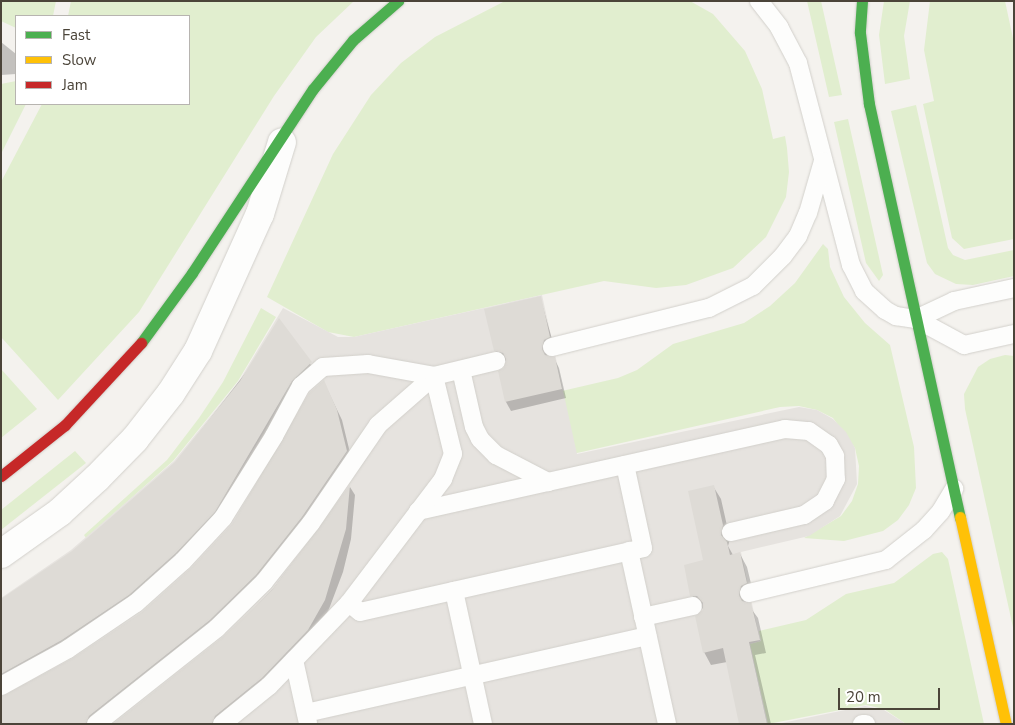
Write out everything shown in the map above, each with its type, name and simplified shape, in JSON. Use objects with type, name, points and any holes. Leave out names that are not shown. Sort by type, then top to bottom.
[{"type":"street","points":[[1,476],[65,425],[134,352],[159,321],[334,61],[375,19],[398,1]]},
{"type":"street","points":[[862,1],[860,33],[862,68],[1006,724]]},
{"type":"street","points":[[1,554],[60,512],[97,478],[135,439],[171,393],[198,351],[256,224],[285,134]]},
{"type":"lane","points":[[759,1],[779,27],[798,64],[856,276],[864,290],[885,310],[896,316],[916,319],[964,345],[1014,334]]},
{"type":"lane","points":[[552,347],[710,308],[753,286],[778,262],[798,236],[808,213],[824,158]]},
{"type":"lane","points":[[916,319],[954,301],[1014,288]]},
{"type":"lane","points":[[1,686],[68,649],[136,603],[183,561],[222,518],[274,436],[301,386],[323,367],[368,364],[434,376],[496,361]]},
{"type":"lane","points":[[461,370],[474,427],[480,439],[496,455],[548,482]]},
{"type":"lane","points":[[222,724],[269,686],[349,603],[442,479],[453,454],[434,376]]},
{"type":"lane","points":[[96,724],[217,628],[264,582],[311,523],[378,425],[434,376]]},
{"type":"lane","points":[[418,512],[785,429],[809,431],[829,445],[835,456],[836,480],[825,500],[804,515],[732,532]]},
{"type":"lane","points":[[349,603],[360,612],[643,548],[625,465]]},
{"type":"lane","points":[[749,593],[886,560],[924,530],[941,511],[954,489]]},
{"type":"lane","points":[[628,552],[667,724]]},
{"type":"lane","points":[[454,591],[483,724]]},
{"type":"lane","points":[[643,617],[693,606]]},
{"type":"lane","points":[[294,660],[307,718],[473,676],[647,636]]},
{"type":"green space","points":[[1,1],[56,1],[53,15],[15,15],[15,28],[1,21]]},
{"type":"green space","points":[[71,1],[354,1],[316,37],[274,96],[139,312],[58,400],[1,337],[1,182],[41,105],[190,105],[190,15],[68,15]]},
{"type":"green space","points":[[505,1],[690,1],[713,14],[745,51],[762,89],[773,139],[785,136],[789,172],[786,197],[766,237],[733,268],[686,285],[656,288],[604,281],[354,337],[328,332],[267,297],[333,154],[371,95],[401,63],[435,37]]},
{"type":"green space","points":[[807,1],[821,1],[842,95],[829,97]]},
{"type":"green space","points":[[884,1],[910,1],[904,36],[910,79],[885,84],[879,35]]},
{"type":"green space","points":[[930,1],[1005,1],[1014,43],[1014,239],[964,249],[952,238],[923,104],[934,101],[924,50]]},
{"type":"green space","points":[[15,81],[15,105],[26,105],[1,154],[1,84]]},
{"type":"green space","points":[[916,105],[948,248],[953,255],[965,260],[1014,250],[1014,276],[973,285],[956,284],[935,274],[927,263],[891,111]]},
{"type":"green space","points":[[848,119],[883,275],[879,281],[866,263],[834,122]]},
{"type":"green space","points":[[823,244],[828,249],[830,267],[844,297],[865,323],[890,345],[914,447],[916,488],[909,505],[898,520],[883,531],[844,541],[804,538],[841,516],[852,501],[858,484],[859,466],[855,448],[833,418],[817,410],[799,406],[780,407],[555,458],[501,405],[618,378],[637,370],[673,344],[744,323],[770,306],[795,283]]},
{"type":"green space","points":[[261,308],[276,317],[238,381],[173,461],[86,538],[84,535],[167,460],[199,418],[223,382]]},
{"type":"green space","points":[[1005,355],[1014,356],[1014,632],[965,409],[964,394],[978,367],[990,359]]},
{"type":"green space","points":[[1,369],[37,409],[1,438]]},
{"type":"green space","points":[[75,451],[86,463],[1,530],[1,510]]},
{"type":"green space","points":[[942,552],[948,559],[984,724],[906,724],[884,709],[866,705],[768,724],[750,644],[761,641],[759,631],[806,620],[846,594],[894,583],[933,554]]},
{"type":"shaded area","points":[[542,295],[577,454],[799,407],[817,410],[833,419],[846,432],[855,448],[857,484],[840,516],[809,536],[741,552],[760,641],[750,644],[767,724],[1,724],[1,598],[71,550],[174,461],[239,381],[283,308],[338,337],[354,337]]},
{"type":"shaded area","points":[[865,706],[884,710],[906,724],[777,724]]},
{"type":"building","points":[[541,296],[550,337],[544,340],[542,349],[545,355],[555,357],[562,389],[505,402],[498,371],[504,368],[506,359],[503,353],[494,351],[484,309]]},
{"type":"building","points":[[279,318],[312,362],[292,381],[215,512],[176,553],[129,595],[62,640],[1,674],[1,599],[72,551],[175,462],[240,381]]},
{"type":"building","points":[[324,380],[337,410],[347,451],[302,517],[256,575],[210,620],[89,716],[86,724],[1,724],[1,697],[73,658],[142,612],[191,568],[232,524],[309,393]]},
{"type":"building","points":[[350,485],[346,529],[325,600],[308,630],[262,678],[215,716],[212,724],[113,724],[224,636],[272,590]]},
{"type":"building","points":[[714,485],[723,525],[721,535],[727,542],[730,555],[740,552],[747,583],[741,586],[739,595],[742,601],[751,603],[760,640],[749,642],[767,724],[739,724],[723,648],[703,653],[695,616],[703,610],[703,603],[697,596],[690,596],[684,565],[703,560],[688,491]]},
{"type":"traffic: fast","points":[[141,343],[192,273],[313,89],[353,40],[398,1]]},
{"type":"traffic: fast","points":[[862,1],[860,33],[869,104],[960,517]]},
{"type":"traffic: slow","points":[[960,517],[1006,724]]},
{"type":"traffic: jam","points":[[1,476],[65,425],[141,343]]}]
